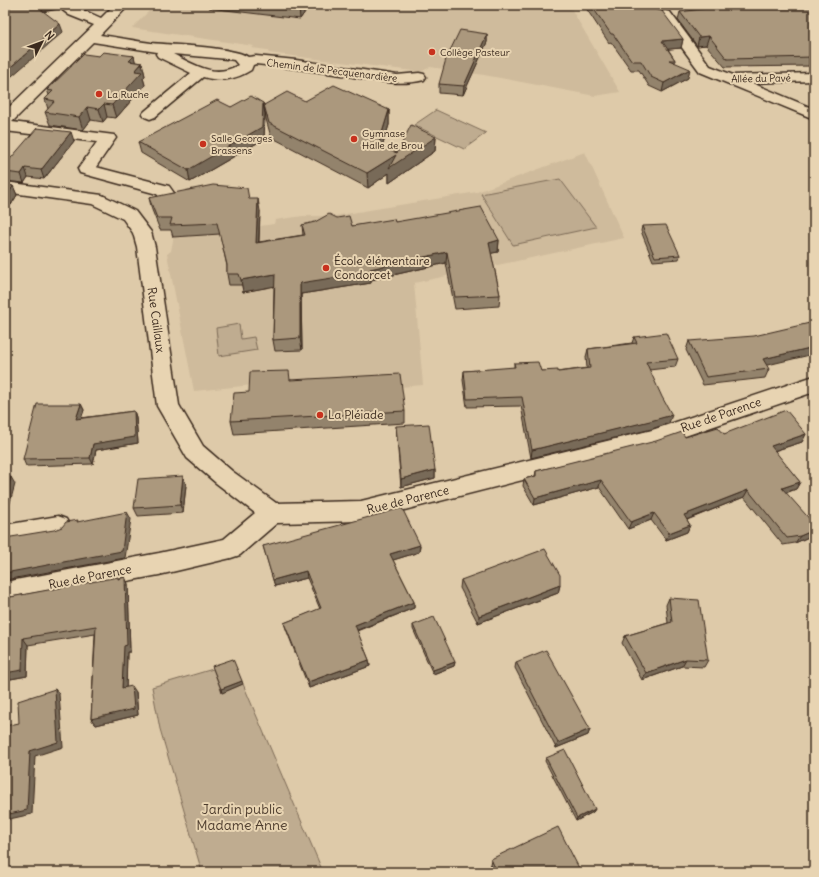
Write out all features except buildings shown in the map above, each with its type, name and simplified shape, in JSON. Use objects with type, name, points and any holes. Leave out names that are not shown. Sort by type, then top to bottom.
[{"type":"street","points":[[63,5],[74,12],[102,24]]},
{"type":"street","points":[[5,120],[122,5]]},
{"type":"street","name":"Allée du Pavé","points":[[683,15],[658,14],[705,69],[726,79],[814,77]]},
{"type":"street","name":"Chemin de la Pecquenardière","points":[[89,37],[149,47],[227,55],[238,57],[245,62],[256,60],[296,64],[397,79],[419,77]]},
{"type":"street","name":"Chemin de la Pecquenardière","points":[[149,47],[209,76],[225,76],[240,72],[246,67],[245,62]]},
{"type":"street","points":[[150,114],[201,72]]},
{"type":"street","points":[[726,79],[814,114]]},
{"type":"street","points":[[5,126],[108,138],[86,169],[163,190],[170,200]]},
{"type":"street","name":"Rue Caillaux","points":[[5,187],[96,199],[130,216],[142,232],[146,247],[168,406],[195,452],[224,477],[272,513]]},
{"type":"street","name":"Rue de Parence","points":[[5,593],[231,548],[272,513],[361,511],[653,438],[814,384]]},
{"type":"street","points":[[5,535],[58,526]]},
{"type":"shaded area","name":"Collège Pasteur","points":[[155,5],[569,5],[620,92],[595,96],[484,75],[430,67],[421,72],[269,53],[267,50],[252,48],[254,46],[132,28]]},
{"type":"shaded area","name":"École élémentaire Condorcet","points":[[585,152],[624,238],[414,283],[423,385],[400,387],[253,385],[194,391],[167,254],[171,251],[175,230],[160,230],[153,211],[218,197],[249,199],[243,211],[260,211],[260,226],[274,224],[275,220],[303,216],[334,216],[477,192]]},
{"type":"green space","points":[[436,110],[486,133],[464,149],[414,125]]},
{"type":"green space","points":[[560,179],[596,227],[513,245],[481,194]]},
{"type":"green space","points":[[239,324],[241,339],[254,337],[257,350],[219,356],[216,328]]},
{"type":"green space","name":"Jardin public Madame Anne","points":[[213,669],[222,693],[243,684],[323,872],[202,872],[160,729],[152,687]]},
{"type":"place","name":"Collège Pasteur","points":[[432,52]]},
{"type":"place","name":"La Ruche","points":[[99,94]]},
{"type":"place","name":"Gymnase Halle de Brou","points":[[354,139]]},
{"type":"place","name":"Salle Georges Brassens","points":[[203,144]]},
{"type":"place","name":"École élémentaire Condorcet","points":[[326,268]]},
{"type":"place","name":"La Pléiade","points":[[320,415]]}]
